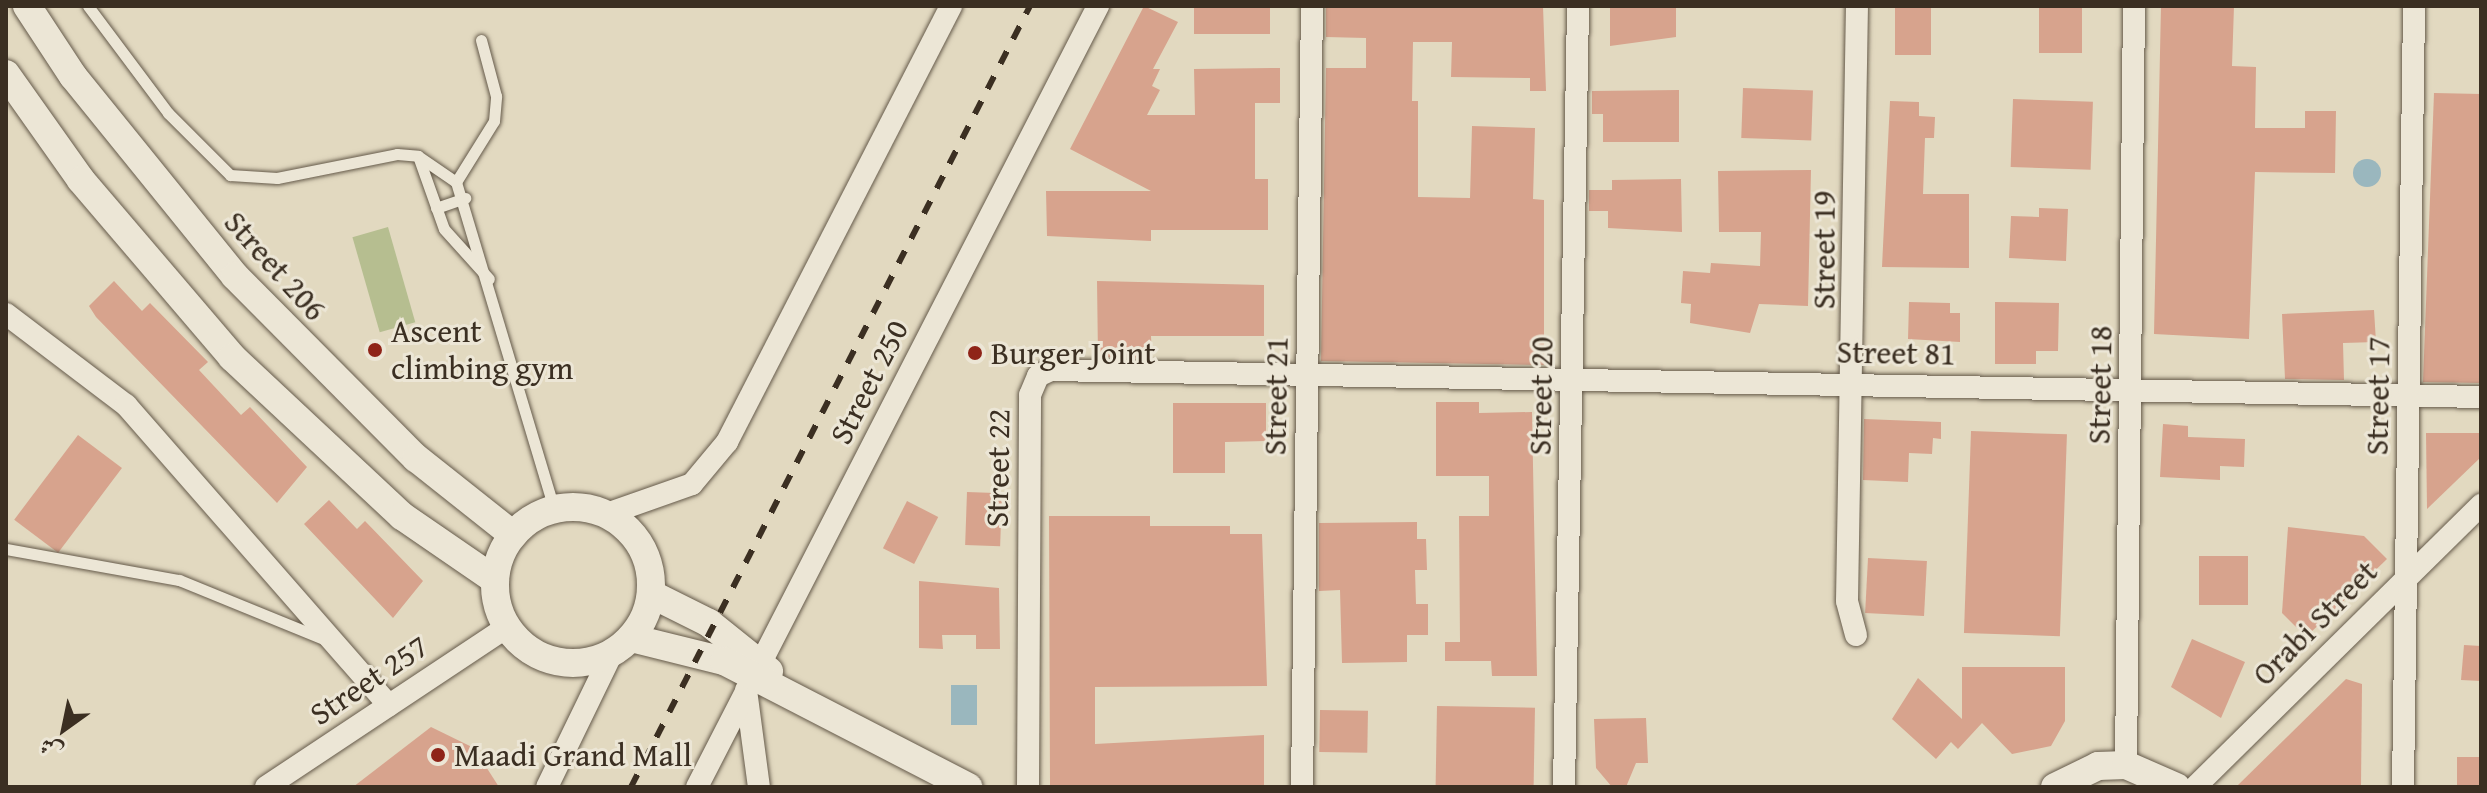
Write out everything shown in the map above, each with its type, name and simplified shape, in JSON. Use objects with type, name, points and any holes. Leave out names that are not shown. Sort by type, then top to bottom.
[{"type":"street","name":"Street 206","points":[[27,6],[73,76],[235,276],[416,458],[513,535]]},
{"type":"street","points":[[951,6],[727,442],[692,484],[607,514],[554,509],[513,535],[495,580],[507,627],[554,661],[622,646],[694,651],[753,676],[968,787]]},
{"type":"street","name":"Street 250","points":[[697,787],[1098,6]]},
{"type":"street","name":"Street 21","points":[[1302,787],[1312,6]]},
{"type":"street","name":"Street 20","points":[[1564,787],[1578,6]]},
{"type":"street","name":"Street 19","points":[[1856,635],[1847,613],[1855,384],[1857,6]]},
{"type":"street","name":"Street 18","points":[[2126,765],[2134,6]]},
{"type":"street","name":"Street 17","points":[[2403,787],[2411,394],[2414,6]]},
{"type":"street","points":[[9,86],[154,270],[232,357],[402,516],[495,580]]},
{"type":"street","points":[[6,314],[126,405],[389,705]]},
{"type":"street","name":"Street 22","points":[[1028,787],[1034,381],[1051,370],[1309,374]]},
{"type":"street","name":"Street 81","points":[[1309,374],[2481,397]]},
{"type":"street","name":"Orabi Street","points":[[2195,787],[2481,505]]},
{"type":"street","points":[[547,787],[651,594],[642,547],[607,514]]},
{"type":"street","points":[[651,594],[709,623],[753,676],[759,787]]},
{"type":"street","name":"Street 257","points":[[266,787],[507,627]]},
{"type":"street","points":[[2055,787],[2098,766],[2126,765],[2176,787]]},
{"type":"lane","points":[[88,6],[168,113],[230,175],[253,181],[397,154],[418,156],[456,182],[465,198],[490,280],[554,509]]},
{"type":"lane","points":[[456,182],[473,165],[494,121],[496,96],[481,40]]},
{"type":"lane","points":[[418,156],[436,208],[456,249],[490,280]]},
{"type":"lane","points":[[436,208],[465,198]]},
{"type":"lane","points":[[6,549],[179,580],[338,646]]},
{"type":"green space","points":[[388,227],[415,322],[380,332],[352,237]]},
{"type":"water","points":[[2367,159],[2377,163],[2381,173],[2377,183],[2367,187],[2357,183],[2353,173],[2357,163]]},
{"type":"water","points":[[951,685],[977,685],[977,725],[951,725]]},
{"type":"building","points":[[1144,6],[1178,22],[1153,69],[1160,69],[1152,86],[1160,90],[1147,115],[1195,115],[1194,69],[1280,68],[1280,103],[1255,103],[1255,179],[1268,179],[1268,230],[1151,230],[1151,241],[1047,236],[1046,191],[1151,191],[1070,149]]},
{"type":"building","points":[[1194,6],[1270,6],[1270,34],[1194,34]]},
{"type":"building","points":[[1326,6],[1543,6],[1546,91],[1530,91],[1530,78],[1451,77],[1452,42],[1413,42],[1412,101],[1418,101],[1418,197],[1470,198],[1472,126],[1535,128],[1533,199],[1544,200],[1544,365],[1321,361],[1326,68],[1366,68],[1366,38],[1326,37]]},
{"type":"building","points":[[1610,6],[1676,6],[1676,37],[1610,46]]},
{"type":"building","points":[[1895,6],[1931,6],[1931,55],[1895,55]]},
{"type":"building","points":[[2039,6],[2082,6],[2082,53],[2039,53]]},
{"type":"building","points":[[2161,6],[2234,6],[2232,66],[2256,67],[2255,128],[2305,128],[2305,111],[2336,111],[2335,173],[2255,172],[2249,339],[2154,334]]},
{"type":"building","points":[[1743,88],[1813,90],[1811,140],[1741,138]]},
{"type":"building","points":[[1679,90],[1679,142],[1603,142],[1603,114],[1592,114],[1592,91]]},
{"type":"building","points":[[2434,93],[2481,94],[2481,383],[2423,382]]},
{"type":"building","points":[[2013,99],[2093,102],[2091,170],[2011,167]]},
{"type":"building","points":[[1890,101],[1919,102],[1919,116],[1935,117],[1934,138],[1925,138],[1923,194],[1969,194],[1969,268],[1882,267]]},
{"type":"building","points":[[1811,170],[1808,306],[1759,304],[1750,333],[1690,323],[1691,304],[1681,303],[1683,271],[1710,273],[1711,263],[1760,266],[1761,232],[1719,232],[1718,171]]},
{"type":"building","points":[[1681,179],[1682,232],[1608,228],[1608,211],[1589,211],[1589,190],[1612,190],[1612,180]]},
{"type":"building","points":[[2039,208],[2068,209],[2066,261],[2009,258],[2011,216],[2039,217]]},
{"type":"building","points":[[114,281],[142,311],[150,303],[208,362],[199,370],[241,415],[250,407],[307,467],[277,503],[96,317],[89,306]]},
{"type":"building","points":[[1097,281],[1264,285],[1264,336],[1151,336],[1152,358],[1098,357]]},
{"type":"building","points":[[1909,302],[1950,303],[1950,313],[1960,313],[1960,342],[1908,339]]},
{"type":"building","points":[[1995,302],[2059,303],[2058,351],[2036,351],[2036,364],[1995,364]]},
{"type":"building","points":[[2374,310],[2376,342],[2343,343],[2344,380],[2285,379],[2282,314]]},
{"type":"building","points":[[1436,402],[1479,402],[1479,413],[1532,412],[1537,676],[1492,676],[1491,661],[1445,661],[1445,642],[1460,642],[1459,516],[1489,516],[1489,476],[1436,476]]},
{"type":"building","points":[[1173,403],[1266,403],[1266,441],[1225,442],[1225,473],[1173,473]]},
{"type":"building","points":[[1864,419],[1941,422],[1941,439],[1933,438],[1932,454],[1909,453],[1908,482],[1863,480]]},
{"type":"building","points":[[2163,424],[2188,426],[2188,437],[2245,439],[2244,467],[2220,466],[2220,480],[2160,477]]},
{"type":"building","points":[[1971,431],[2067,434],[2060,636],[1964,633]]},
{"type":"building","points":[[2426,433],[2481,433],[2481,457],[2427,509]]},
{"type":"building","points":[[78,435],[122,468],[58,553],[14,520]]},
{"type":"building","points":[[967,492],[1002,493],[1000,546],[965,545]]},
{"type":"building","points":[[329,500],[357,529],[365,521],[423,581],[393,618],[304,524]]},
{"type":"building","points":[[907,501],[938,517],[914,564],[883,548]]},
{"type":"building","points":[[1049,516],[1150,516],[1150,526],[1230,526],[1230,534],[1262,534],[1267,686],[1095,687],[1095,744],[1264,735],[1264,787],[1050,787]]},
{"type":"building","points":[[1417,522],[1417,539],[1426,539],[1427,570],[1415,570],[1416,604],[1428,604],[1428,635],[1407,635],[1407,662],[1342,663],[1340,590],[1319,591],[1319,523]]},
{"type":"building","points":[[2288,527],[2364,536],[2387,559],[2306,637],[2282,613]]},
{"type":"building","points":[[2199,556],[2248,556],[2248,605],[2199,605]]},
{"type":"building","points":[[1868,558],[1927,561],[1924,616],[1865,613]]},
{"type":"building","points":[[919,581],[999,588],[1000,649],[976,649],[976,635],[942,635],[943,649],[919,648]]},
{"type":"building","points":[[2192,639],[2245,662],[2221,718],[2171,687]]},
{"type":"building","points":[[2464,645],[2481,646],[2481,681],[2461,680]]},
{"type":"building","points":[[1962,667],[2065,667],[2065,721],[2051,746],[2012,754],[1982,723],[1958,749],[1951,742],[1936,759],[1892,719],[1918,678],[1962,719]]},
{"type":"building","points":[[2346,679],[2362,684],[2361,787],[2236,787]]},
{"type":"building","points":[[1437,706],[1535,708],[1534,787],[1436,787]]},
{"type":"building","points":[[1320,710],[1368,711],[1367,753],[1319,752]]},
{"type":"building","points":[[1646,718],[1648,763],[1636,763],[1626,787],[1612,787],[1596,768],[1594,719]]},
{"type":"building","name":"Maadi Grand Mall","points":[[431,727],[474,748],[499,787],[353,787]]},
{"type":"building","points":[[2457,757],[2481,757],[2481,787],[2457,787]]},
{"type":"railway","points":[[631,787],[1030,6]]},
{"type":"place","name":"Ascent climbing gym","points":[[375,350]]},
{"type":"place","name":"Burger Joint","points":[[975,353]]},
{"type":"place","name":"Maadi Grand Mall","points":[[438,755]]}]
